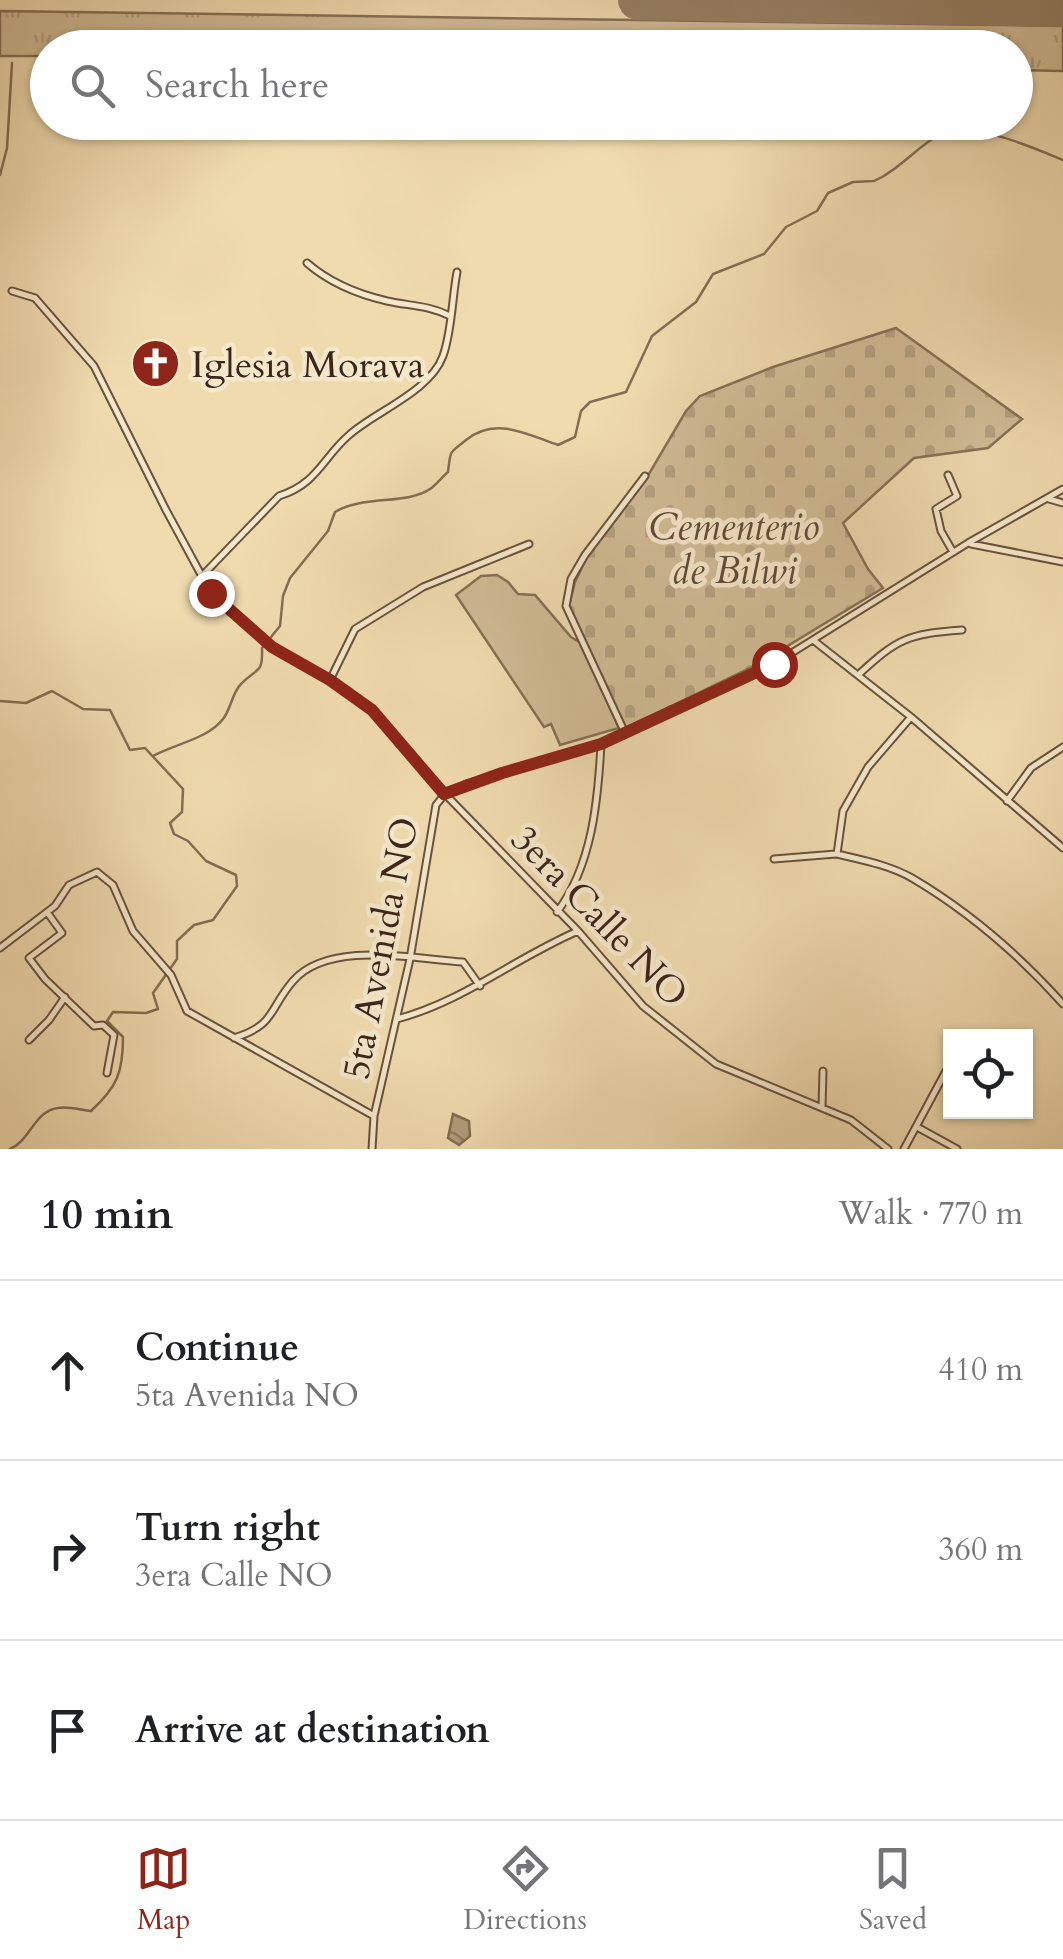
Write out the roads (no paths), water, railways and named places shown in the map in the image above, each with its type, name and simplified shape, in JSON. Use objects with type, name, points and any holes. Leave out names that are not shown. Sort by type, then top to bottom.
[{"type":"street","points":[[307,263],[344,288],[387,301],[429,307],[450,316]]},
{"type":"street","points":[[201,576],[280,496],[294,492],[315,476],[348,435],[398,403],[433,372],[442,358],[457,272]]},
{"type":"street","name":"3era Calle NO","points":[[12,291],[35,298],[77,342],[105,384],[211,593],[266,642],[372,710],[444,794],[578,931],[643,1006],[716,1064],[851,1120],[888,1149]]},
{"type":"street","points":[[948,474],[957,496],[936,510],[941,531],[954,552]]},
{"type":"street","points":[[625,733],[566,606],[571,580],[585,555],[644,476]]},
{"type":"street","name":"5ta Avenida NO","points":[[372,1149],[374,1116],[410,959],[436,805],[444,794],[601,744],[774,664],[1063,489]]},
{"type":"street","points":[[1046,499],[1063,503]]},
{"type":"street","points":[[330,680],[356,628],[423,587],[529,544]]},
{"type":"street","points":[[968,544],[1063,562]]},
{"type":"street","points":[[858,675],[888,647],[910,636],[962,630]]},
{"type":"street","points":[[813,640],[911,717],[1063,848]]},
{"type":"street","points":[[836,854],[844,811],[868,766],[911,717]]},
{"type":"street","points":[[557,912],[572,888],[591,830],[597,805],[601,744]]},
{"type":"street","points":[[1007,801],[1031,768],[1063,747]]},
{"type":"street","points":[[774,859],[836,854],[910,877],[1026,962],[1063,1004]]},
{"type":"street","points":[[0,948],[47,912],[69,885],[97,872],[113,885],[133,931],[171,975],[188,1011],[374,1116]]},
{"type":"street","points":[[47,912],[62,934],[29,958],[94,1026],[104,1025],[114,1035],[107,1074]]},
{"type":"street","points":[[398,1019],[430,1010],[480,986],[539,948],[578,931]]},
{"type":"street","points":[[234,1038],[256,1031],[269,1019],[293,980],[316,964],[342,956],[464,962],[480,986]]},
{"type":"street","points":[[29,1040],[49,1020],[64,996]]},
{"type":"street","points":[[822,1108],[823,1071]]},
{"type":"street","points":[[904,1149],[943,1077]]},
{"type":"street","points":[[916,1127],[957,1149]]},
{"type":"water","points":[[453,1114],[469,1121],[470,1136],[459,1145],[448,1138]]},
{"type":"waterway","points":[[0,175],[7,148],[12,63]]},
{"type":"waterway","points":[[153,756],[200,736],[223,719],[238,688],[260,667],[262,648],[280,626],[283,596],[290,578],[328,531],[335,512],[358,503],[409,497],[430,489],[448,472],[454,450],[488,429],[511,429],[558,445],[575,437],[581,411],[590,402],[626,392],[652,336],[696,302],[713,274],[764,254],[786,227],[817,211],[828,193],[853,182],[882,177],[931,140]]},
{"type":"waterway","points":[[1009,140],[1063,160]]},
{"type":"waterway","points":[[0,701],[26,703],[52,691],[83,709],[110,710],[130,750],[145,748],[183,789],[182,812],[170,823],[174,834],[188,841],[206,861],[236,875],[237,886],[213,920],[194,925],[177,941],[177,959],[153,993],[158,1009],[146,1013],[113,1012],[107,1021],[123,1037],[120,1070],[107,1094],[91,1111],[66,1107],[50,1110],[10,1149]]},
{"type":"place","name":"Iglesia Morava","points":[[156,364]]},
{"type":"park label","name":"Cementerio de Bilwi","points":[[734,548]]}]
